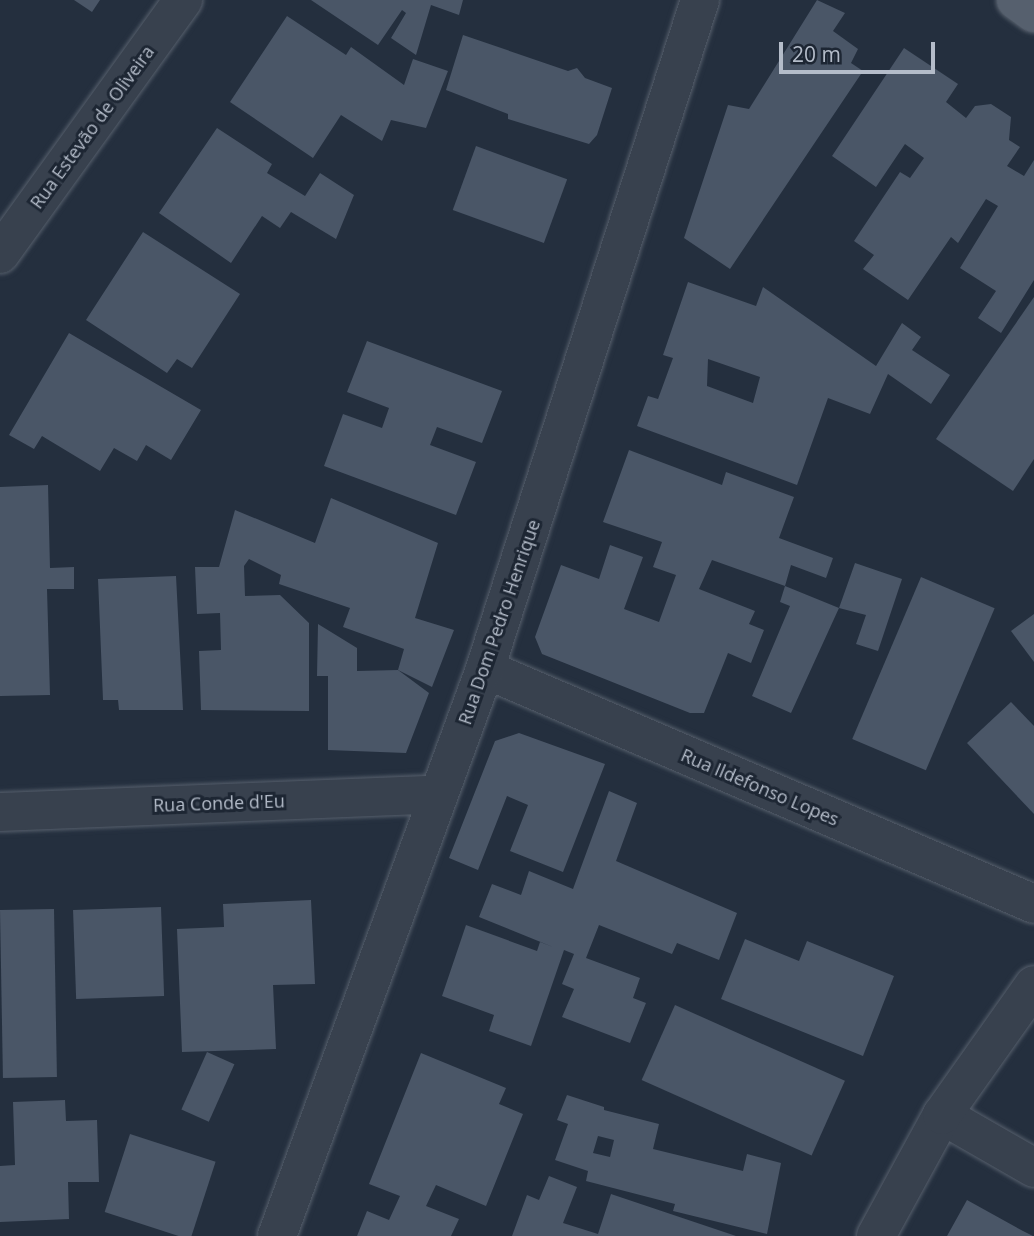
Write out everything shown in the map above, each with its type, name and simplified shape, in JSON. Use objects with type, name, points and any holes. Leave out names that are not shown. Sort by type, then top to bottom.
[{"type":"main road","points":[[1016,0],[1034,13]]},
{"type":"street","name":"Rua Estevão de Oliveira","points":[[0,254],[183,0]]},
{"type":"street","name":"Rua Dom Pedro Henrique","points":[[276,1236],[485,669],[700,0]]},
{"type":"street","name":"Rua Ildefonso Lopes","points":[[485,669],[1034,904]]},
{"type":"street","name":"Rua Conde d'Eu","points":[[0,812],[439,794]]},
{"type":"street","points":[[876,1236],[942,1115],[1034,985]]},
{"type":"street","points":[[942,1115],[1034,1168]]},
{"type":"building","points":[[74,0],[100,0],[92,12]]},
{"type":"building","points":[[311,0],[463,0],[459,15],[431,5],[416,55],[391,38],[406,13],[402,10],[378,45]]},
{"type":"building","points":[[817,0],[845,13],[833,31],[858,49],[851,63],[863,71],[730,269],[684,238],[728,105],[749,109]]},
{"type":"building","points":[[287,16],[346,55],[351,47],[404,85],[413,59],[448,71],[426,128],[391,120],[382,141],[341,115],[313,158],[230,102]]},
{"type":"building","points":[[463,35],[568,71],[577,68],[585,78],[612,88],[597,135],[589,144],[508,119],[508,114],[446,90]]},
{"type":"building","points":[[904,48],[958,84],[946,102],[966,118],[975,106],[991,104],[1011,117],[1009,140],[1020,147],[1007,166],[1024,176],[1034,160],[1034,280],[1001,333],[978,318],[996,291],[960,268],[998,206],[986,199],[958,243],[951,237],[908,300],[863,269],[874,255],[854,241],[900,172],[910,178],[924,158],[905,144],[876,187],[832,156]]},
{"type":"building","points":[[217,128],[272,164],[267,173],[305,196],[320,173],[354,195],[336,239],[291,212],[280,228],[262,216],[231,263],[159,213]]},
{"type":"building","points":[[476,146],[567,179],[544,243],[453,210]]},
{"type":"building","points":[[143,232],[240,294],[192,368],[177,359],[167,373],[86,320]]},
{"type":"building","points":[[688,282],[756,306],[763,287],[876,366],[902,323],[921,337],[912,350],[950,375],[931,404],[888,374],[870,414],[828,398],[797,485],[637,426],[648,396],[658,399],[673,358],[663,355]],"holes":[[[708,359],[760,377],[753,403],[707,386]]]},
{"type":"building","points":[[1034,297],[1034,459],[1013,491],[936,439]]},
{"type":"building","points":[[69,333],[201,410],[171,460],[146,445],[137,461],[114,448],[100,471],[42,436],[34,449],[9,435]]},
{"type":"building","points":[[367,341],[502,391],[482,443],[437,427],[430,445],[476,462],[456,515],[324,466],[343,414],[382,428],[389,408],[347,392]]},
{"type":"building","points":[[629,450],[722,485],[726,472],[794,497],[779,538],[833,558],[826,578],[791,565],[785,586],[712,560],[699,589],[755,611],[749,624],[764,630],[751,663],[728,653],[704,713],[690,713],[542,654],[535,637],[561,565],[599,579],[610,545],[643,557],[624,609],[659,622],[676,575],[653,567],[662,542],[603,522]]},
{"type":"building","points":[[48,485],[50,568],[74,567],[74,589],[47,589],[50,695],[0,696],[0,487]]},
{"type":"building","points":[[331,498],[438,543],[415,618],[454,630],[432,687],[398,670],[404,649],[343,627],[350,608],[279,584],[281,575],[249,559],[244,566],[245,596],[280,595],[309,623],[309,711],[201,710],[199,651],[221,650],[220,613],[197,614],[195,567],[219,567],[235,510],[315,543]]},
{"type":"building","points":[[855,563],[902,579],[878,651],[856,644],[866,615],[839,608]]},
{"type":"building","points":[[176,576],[183,710],[119,710],[118,700],[103,700],[98,579]]},
{"type":"building","points":[[921,577],[995,608],[926,770],[852,739]]},
{"type":"building","points":[[785,586],[839,608],[791,713],[752,696],[790,606],[780,602]]},
{"type":"building","points":[[1034,614],[1034,662],[1011,631]]},
{"type":"building","points":[[318,624],[357,648],[357,671],[398,670],[429,693],[406,753],[328,750],[328,676],[317,676]]},
{"type":"building","points":[[1011,702],[1034,726],[1034,814],[967,743]]},
{"type":"building","points":[[519,733],[605,764],[563,872],[510,851],[528,805],[507,796],[478,870],[449,858],[495,741]]},
{"type":"building","points":[[609,791],[637,803],[616,861],[737,913],[719,960],[677,943],[672,954],[599,925],[586,958],[640,978],[633,998],[646,1003],[630,1043],[562,1017],[574,989],[562,984],[574,954],[564,950],[531,1046],[489,1031],[494,1015],[442,996],[466,925],[537,951],[540,942],[553,947],[479,917],[492,884],[521,895],[529,871],[573,889]]},
{"type":"building","points":[[311,900],[315,984],[273,985],[276,1049],[182,1052],[177,929],[224,927],[223,904]]},
{"type":"building","points":[[161,907],[164,996],[76,999],[73,910]]},
{"type":"building","points":[[54,909],[57,1077],[3,1078],[0,910]]},
{"type":"building","points":[[745,939],[799,961],[807,941],[894,976],[863,1056],[721,999]]},
{"type":"building","points":[[675,1005],[845,1081],[812,1156],[642,1080]]},
{"type":"building","points":[[207,1052],[234,1064],[209,1122],[181,1110]]},
{"type":"building","points":[[421,1053],[506,1088],[499,1104],[523,1114],[486,1206],[436,1185],[426,1206],[459,1219],[451,1236],[357,1236],[367,1211],[389,1220],[400,1196],[369,1184]]},
{"type":"building","points":[[567,1095],[604,1107],[604,1110],[659,1124],[653,1149],[743,1171],[747,1154],[781,1163],[767,1234],[673,1211],[675,1204],[586,1181],[588,1171],[555,1160],[568,1124],[557,1120]],"holes":[[[598,1136],[614,1140],[610,1157],[593,1153]]]},
{"type":"building","points":[[65,1100],[66,1121],[97,1120],[99,1182],[68,1182],[69,1219],[0,1222],[0,1166],[15,1165],[13,1102]]},
{"type":"building","points":[[130,1134],[216,1162],[191,1236],[179,1236],[105,1212]]},
{"type":"building","points":[[549,1176],[577,1187],[563,1223],[598,1234],[611,1194],[736,1236],[512,1236],[527,1195],[539,1200]]},
{"type":"building","points":[[967,1200],[1023,1231],[1033,1236],[947,1236]]}]
